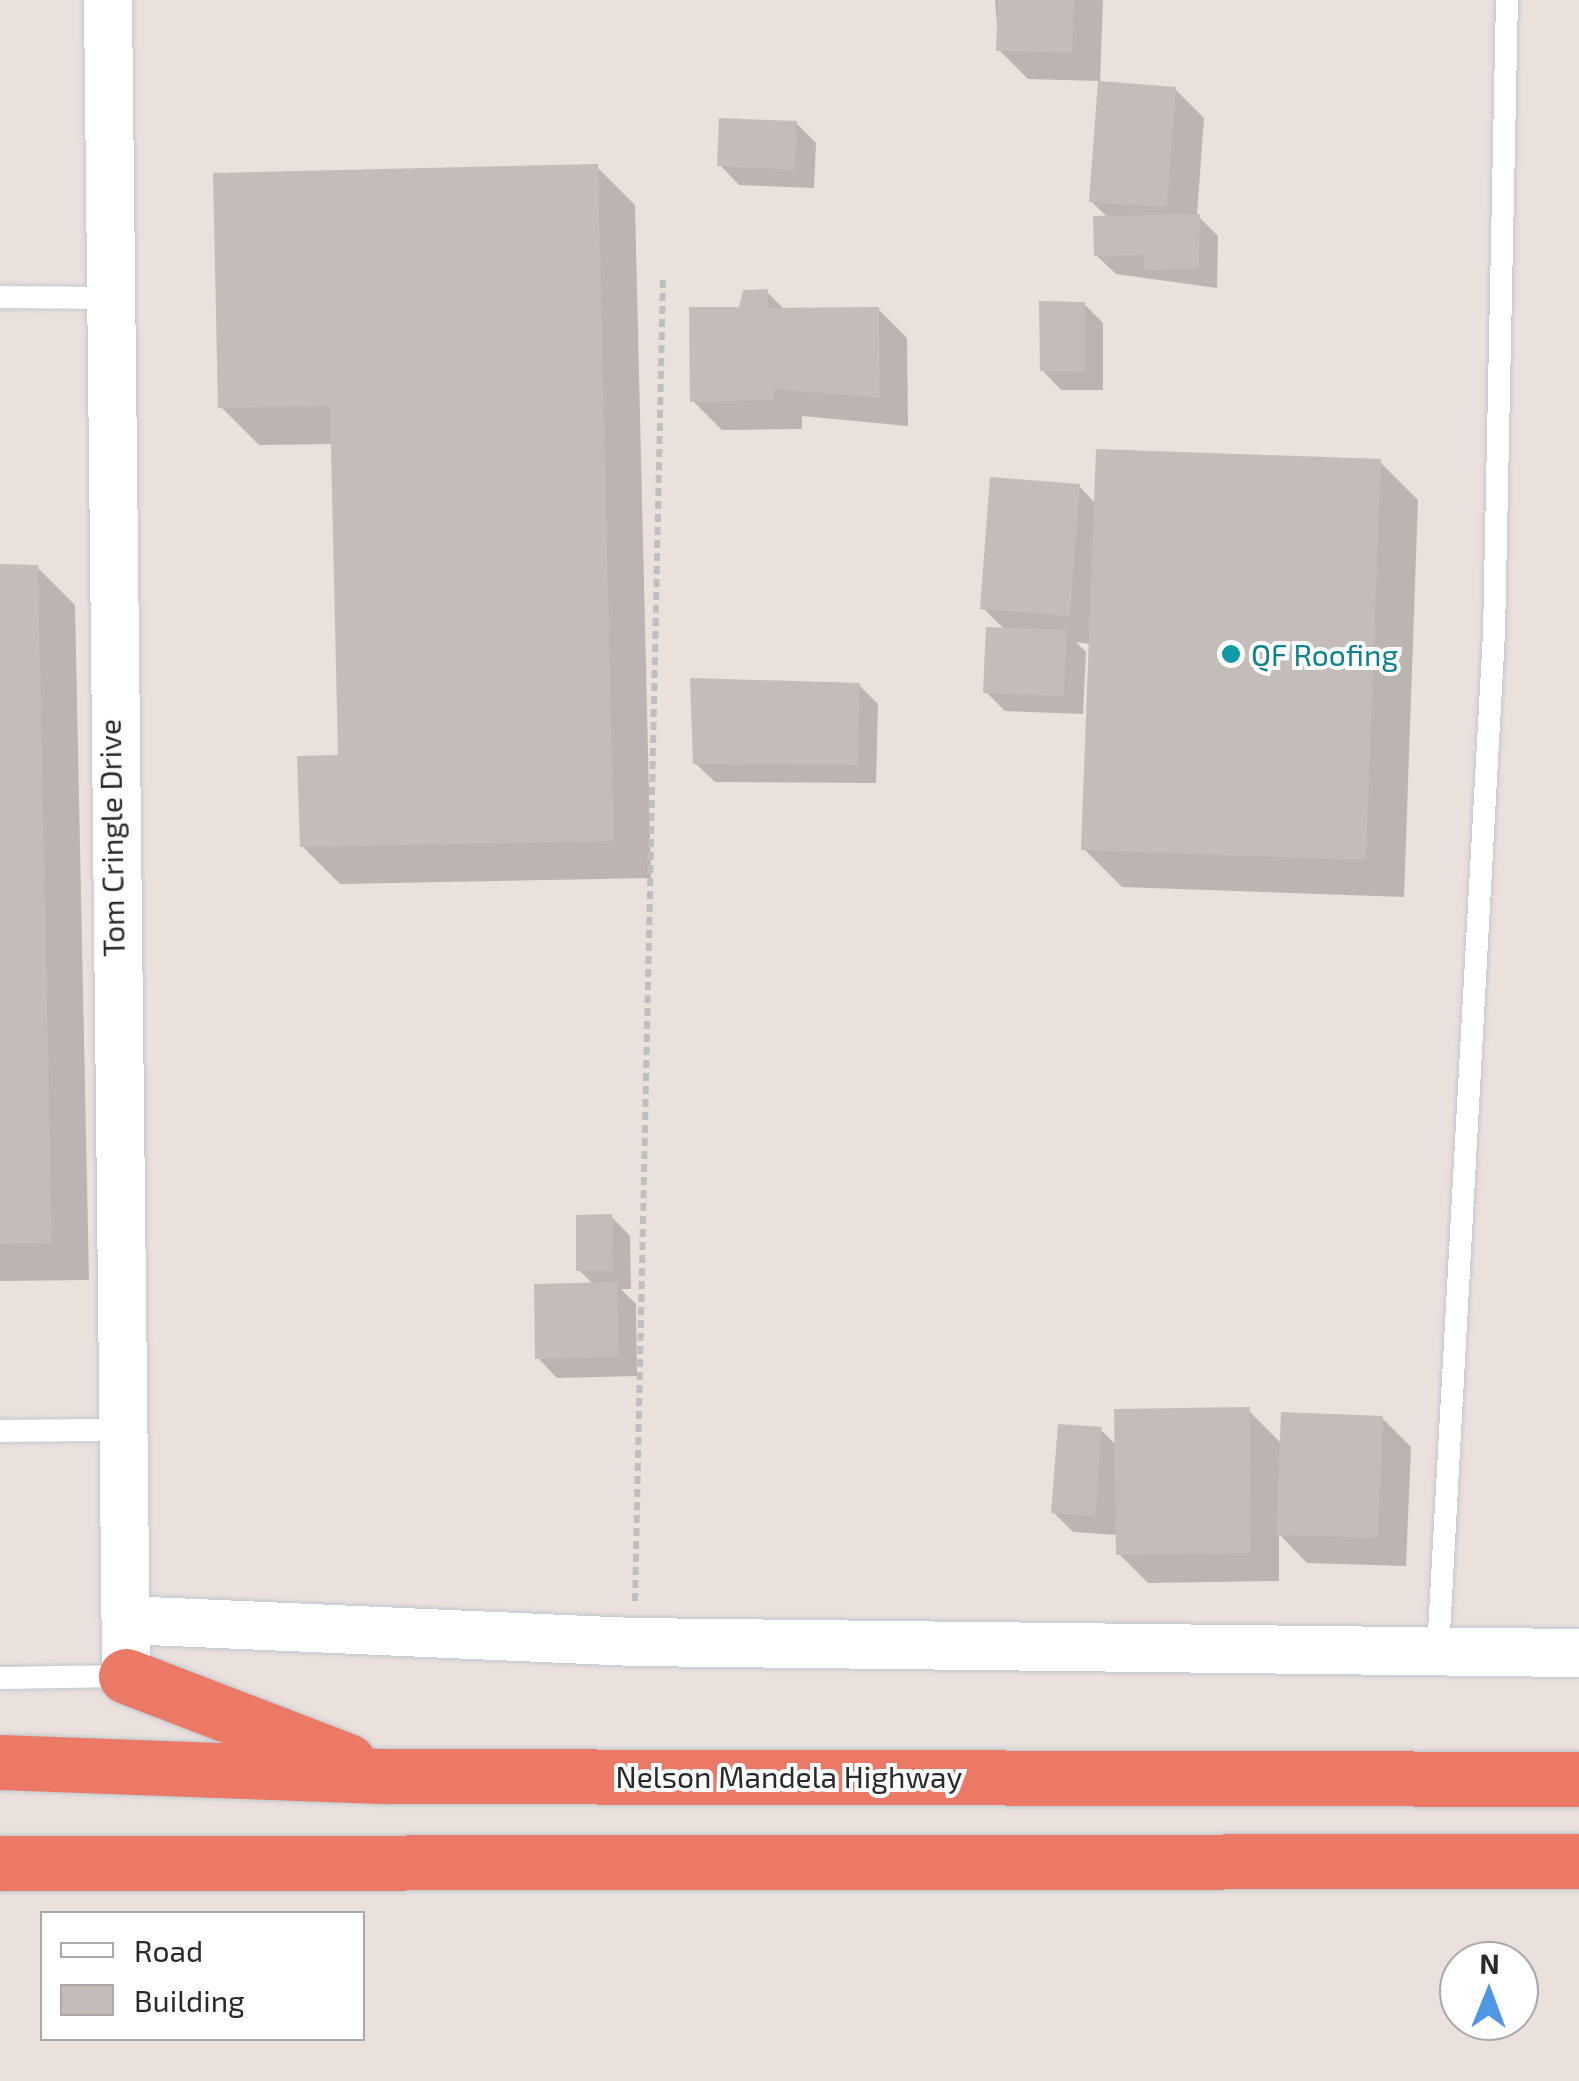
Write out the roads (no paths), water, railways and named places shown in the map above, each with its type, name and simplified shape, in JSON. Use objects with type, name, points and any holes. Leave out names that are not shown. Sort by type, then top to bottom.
[{"type":"highway","points":[[126,1676],[388,1776]]},
{"type":"highway","name":"Nelson Mandela Highway","points":[[0,1762],[388,1776],[1579,1779]]},
{"type":"highway","points":[[0,1863],[1579,1861]]},
{"type":"street","name":"Tom Cringle Drive","points":[[108,0],[105,298],[118,1430],[126,1676]]},
{"type":"street","points":[[126,1620],[634,1642],[1579,1653]]},
{"type":"lane","points":[[1438,1651],[1494,634],[1507,0]]},
{"type":"lane","points":[[0,297],[105,298]]},
{"type":"lane","points":[[0,1431],[118,1430]]},
{"type":"lane","points":[[0,1678],[126,1676]]},
{"type":"place","name":"QF Roofing","points":[[1231,654]]}]
